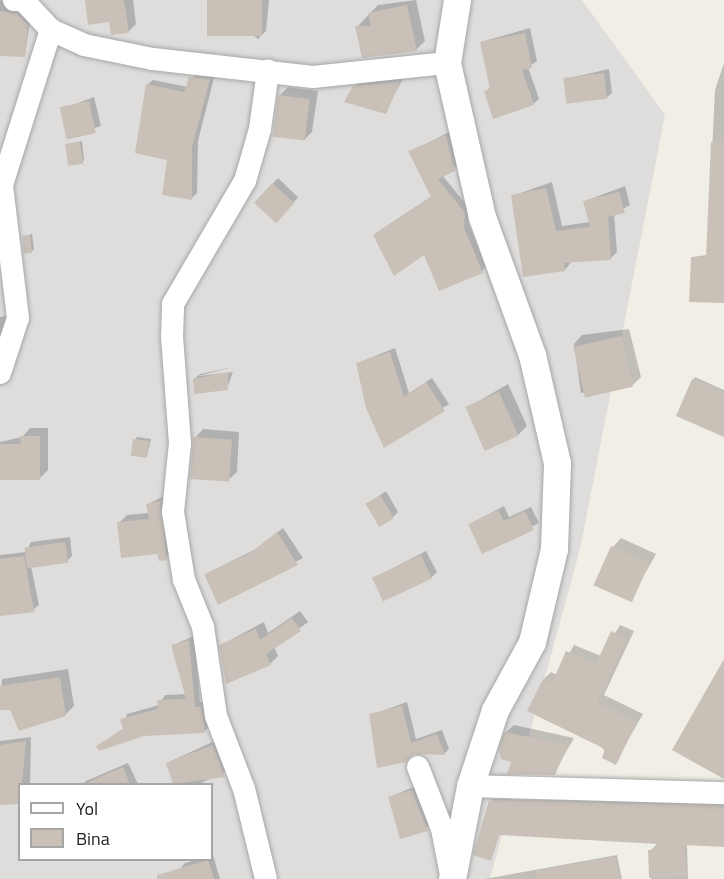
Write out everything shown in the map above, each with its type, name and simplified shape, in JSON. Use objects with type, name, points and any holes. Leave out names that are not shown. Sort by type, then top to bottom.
[{"type":"street","points":[[14,0],[24,0],[51,30],[84,45],[153,59],[313,77],[447,63]]},
{"type":"street","points":[[452,879],[470,786],[495,710],[532,642],[554,549],[557,463],[532,355],[482,217],[447,63],[457,0]]},
{"type":"street","points":[[0,373],[18,318],[2,185],[51,30]]},
{"type":"street","points":[[266,879],[244,789],[216,716],[203,627],[184,580],[173,512],[180,443],[172,337],[173,304],[245,181],[260,129],[268,71]]},
{"type":"street","points":[[418,768],[442,828],[452,879]]},
{"type":"street","points":[[470,786],[724,793]]},
{"type":"shaded area","points":[[0,0],[582,0],[665,115],[580,549],[490,879],[0,879]]},
{"type":"building","points":[[85,0],[124,0],[129,33],[111,35],[109,22],[88,25]]},
{"type":"building","points":[[207,0],[262,0],[262,36],[207,36]]},
{"type":"building","points":[[407,5],[417,51],[362,58],[355,26],[371,26],[368,13]]},
{"type":"building","points":[[0,11],[17,14],[28,25],[25,57],[0,56]]},
{"type":"building","points":[[525,33],[532,68],[522,70],[534,105],[493,119],[484,91],[490,89],[480,42]]},
{"type":"building","points":[[604,73],[607,99],[566,104],[563,78]]},
{"type":"building","points":[[189,77],[210,79],[192,147],[192,200],[162,195],[167,160],[135,153],[146,84],[184,92]]},
{"type":"building","points":[[400,82],[386,114],[344,102],[353,86]]},
{"type":"building","points":[[278,95],[310,99],[305,141],[273,137]]},
{"type":"building","points":[[89,101],[96,133],[67,140],[60,107]]},
{"type":"building","points":[[446,135],[455,171],[438,179],[465,213],[464,228],[483,273],[439,291],[424,255],[394,276],[373,235],[431,197],[408,151]]},
{"type":"building","points":[[80,142],[83,164],[68,166],[65,144]]},
{"type":"building","points":[[711,142],[724,142],[724,303],[689,302],[691,257],[706,257]]},
{"type":"building","points":[[272,183],[294,203],[276,223],[254,203]]},
{"type":"building","points":[[546,188],[556,231],[590,227],[583,201],[619,192],[625,213],[608,217],[611,260],[564,263],[565,271],[523,277],[511,195]]},
{"type":"building","points":[[30,235],[32,253],[24,254],[22,236]]},
{"type":"building","points":[[621,336],[633,387],[585,398],[573,347]]},
{"type":"building","points":[[390,352],[404,397],[426,382],[445,411],[384,448],[366,408],[356,363]]},
{"type":"building","points":[[228,372],[228,390],[194,394],[193,379]]},
{"type":"building","points":[[692,379],[724,393],[724,437],[676,416]]},
{"type":"building","points":[[499,392],[519,436],[485,451],[465,407]]},
{"type":"building","points":[[20,436],[40,436],[40,480],[0,480],[0,444],[21,444]]},
{"type":"building","points":[[193,437],[232,440],[229,482],[190,479]]},
{"type":"building","points":[[133,439],[149,441],[147,458],[131,456]]},
{"type":"building","points":[[380,495],[394,518],[379,527],[365,504]]},
{"type":"building","points":[[160,501],[167,560],[159,561],[157,554],[121,558],[117,522],[149,519],[146,504]]},
{"type":"building","points":[[498,510],[504,521],[525,511],[534,530],[482,554],[468,524]]},
{"type":"building","points":[[277,532],[298,565],[218,605],[204,574],[249,554]]},
{"type":"building","points":[[65,542],[68,563],[27,569],[24,548]]},
{"type":"building","points":[[611,546],[649,563],[632,602],[594,585]]},
{"type":"building","points":[[421,555],[432,579],[383,601],[372,578]]},
{"type":"building","points":[[24,556],[34,612],[0,616],[0,559]]},
{"type":"building","points":[[292,618],[301,631],[266,654],[271,665],[226,684],[219,645],[256,629],[260,640]]},
{"type":"building","points":[[611,631],[627,639],[597,703],[637,722],[616,765],[602,758],[605,749],[527,711],[543,679],[552,683],[566,651],[596,664]]},
{"type":"building","points":[[189,640],[195,707],[201,707],[205,733],[144,736],[99,751],[96,746],[123,729],[120,719],[158,709],[157,700],[186,699],[171,645]]},
{"type":"building","points":[[724,659],[724,779],[672,750]]},
{"type":"building","points":[[60,677],[66,716],[19,731],[10,710],[0,710],[0,686]]},
{"type":"building","points":[[402,706],[411,743],[437,734],[445,755],[414,754],[406,762],[377,768],[369,714]]},
{"type":"building","points":[[504,732],[568,745],[555,775],[507,774],[511,762],[501,759],[499,749]]},
{"type":"building","points":[[26,741],[22,783],[18,783],[18,804],[0,805],[0,745]]},
{"type":"building","points":[[213,745],[225,777],[173,783],[166,763]]},
{"type":"building","points":[[123,767],[130,783],[86,783]]},
{"type":"building","points":[[412,790],[428,831],[400,839],[388,797]]},
{"type":"building","points":[[489,801],[724,806],[724,847],[684,845],[686,877],[649,878],[648,850],[658,849],[658,844],[499,835],[491,861],[473,855]]},
{"type":"building","points":[[615,857],[619,879],[536,879],[536,871]]},
{"type":"building","points":[[208,861],[214,879],[157,879],[157,875]]}]
